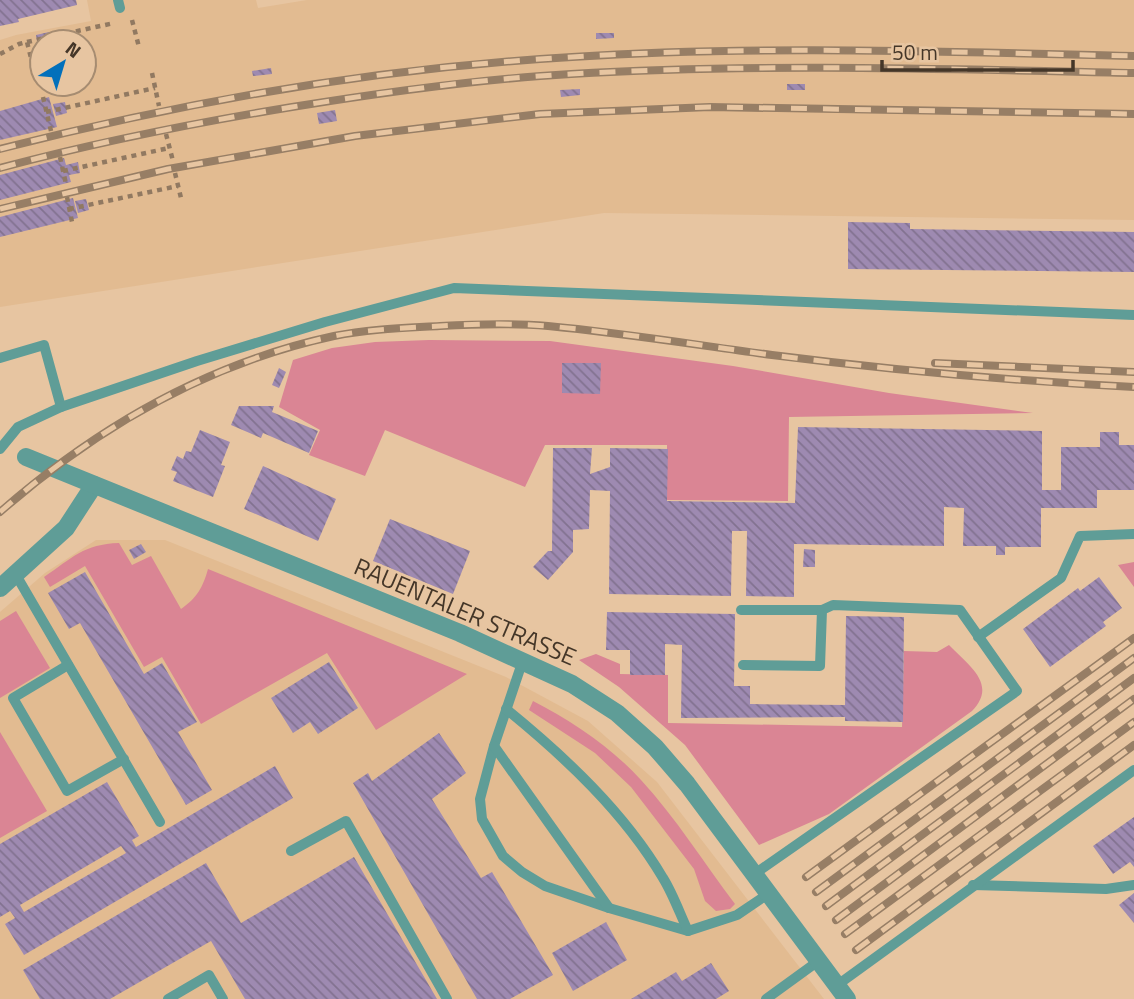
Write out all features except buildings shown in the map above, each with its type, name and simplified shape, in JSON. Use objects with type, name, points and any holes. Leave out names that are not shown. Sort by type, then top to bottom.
[{"type":"street","name":"RAUENTALER STRASSE","points":[[26,457],[523,660],[572,684],[617,713],[655,747],[687,784],[841,993]]},
{"type":"street","points":[[0,589],[66,528],[93,485]]},
{"type":"lane","points":[[0,449],[18,427],[61,407],[312,326],[454,288],[1134,314]]},
{"type":"lane","points":[[0,358],[44,345],[61,407]]},
{"type":"lane","points":[[978,637],[1062,578],[1080,536],[1134,534]]},
{"type":"lane","points":[[16,575],[160,822]]},
{"type":"lane","points":[[741,610],[822,610],[833,605],[960,610],[1017,691],[753,875]]},
{"type":"lane","points":[[744,665],[820,666],[822,610]]},
{"type":"lane","points":[[523,660],[494,746],[480,799],[482,819],[503,856],[545,886],[688,931],[737,915],[768,894]]},
{"type":"lane","points":[[68,665],[13,698],[67,791],[124,759]]},
{"type":"lane","points":[[506,709],[554,748],[628,829],[664,878],[688,931]]},
{"type":"lane","points":[[494,746],[609,908]]},
{"type":"lane","points":[[841,993],[974,885],[1134,769]]},
{"type":"lane","points":[[291,851],[346,821],[447,999]]},
{"type":"lane","points":[[974,885],[1106,889],[1134,885]]},
{"type":"lane","points":[[766,999],[817,962]]},
{"type":"lane","points":[[168,999],[209,975],[223,999]]},
{"type":"path","points":[[0,54],[19,44],[44,40],[125,10],[139,47]]},
{"type":"path","points":[[27,42],[28,46]]},
{"type":"path","points":[[152,73],[159,106]]},
{"type":"path","points":[[46,111],[155,88]]},
{"type":"path","points":[[43,98],[51,131]]},
{"type":"path","points":[[166,134],[173,161]]},
{"type":"path","points":[[63,171],[169,148]]},
{"type":"path","points":[[60,158],[66,184]]},
{"type":"path","points":[[175,173],[181,198]]},
{"type":"path","points":[[69,209],[178,186]]},
{"type":"path","points":[[66,197],[72,222]]},
{"type":"shaded area","points":[[87,0],[256,0],[258,8],[307,0],[1134,0],[1134,220],[604,213],[0,307],[0,40],[28,33],[28,98],[98,98],[98,28],[54,28],[91,21]]},
{"type":"shaded area","points":[[550,341],[733,366],[889,393],[1033,413],[789,417],[788,501],[667,500],[667,445],[545,445],[525,487],[385,430],[365,476],[309,455],[320,430],[279,407],[293,360],[332,348],[375,342]]},
{"type":"shaded area","points":[[96,540],[165,540],[506,677],[588,721],[657,782],[824,999],[0,999],[0,612],[45,573]]},
{"type":"shaded area","points":[[119,543],[132,565],[151,556],[181,609],[199,592],[208,569],[467,674],[376,730],[327,653],[201,724],[162,657],[144,667],[85,566],[50,587],[44,577],[87,549]]},
{"type":"shaded area","points":[[1134,562],[1134,587],[1118,565]]},
{"type":"shaded area","points":[[16,611],[50,668],[0,698],[0,621]]},
{"type":"shaded area","points":[[949,645],[972,668],[981,684],[979,701],[972,711],[829,814],[759,845],[685,745],[619,687],[579,660],[596,654],[620,664],[620,674],[668,675],[668,723],[902,727],[904,651],[937,652]]},
{"type":"shaded area","points":[[533,701],[590,736],[641,780],[678,825],[735,904],[730,909],[716,911],[705,901],[694,869],[631,787],[595,753],[529,710]]},
{"type":"shaded area","points":[[0,732],[47,811],[0,838]]},
{"type":"railway","points":[[0,149],[141,116],[283,89],[499,62],[642,53],[783,50],[1134,56]]},
{"type":"railway","points":[[0,168],[109,141],[292,107],[501,79],[641,71],[782,68],[1134,73]]},
{"type":"railway","points":[[0,209],[168,169],[355,136],[540,114],[710,107],[1134,114]]},
{"type":"railway","points":[[0,512],[75,453],[115,427],[198,381],[287,348],[334,336],[374,330],[480,324],[548,326],[862,365],[1134,387]]},
{"type":"railway","points":[[935,363],[1134,372]]},
{"type":"railway","points":[[806,877],[1134,638]]},
{"type":"railway","points":[[816,892],[1134,658]]},
{"type":"railway","points":[[826,906],[1134,678]]},
{"type":"railway","points":[[836,920],[1134,699]]},
{"type":"railway","points":[[845,934],[1134,722]]},
{"type":"railway","points":[[856,950],[1134,745]]}]
